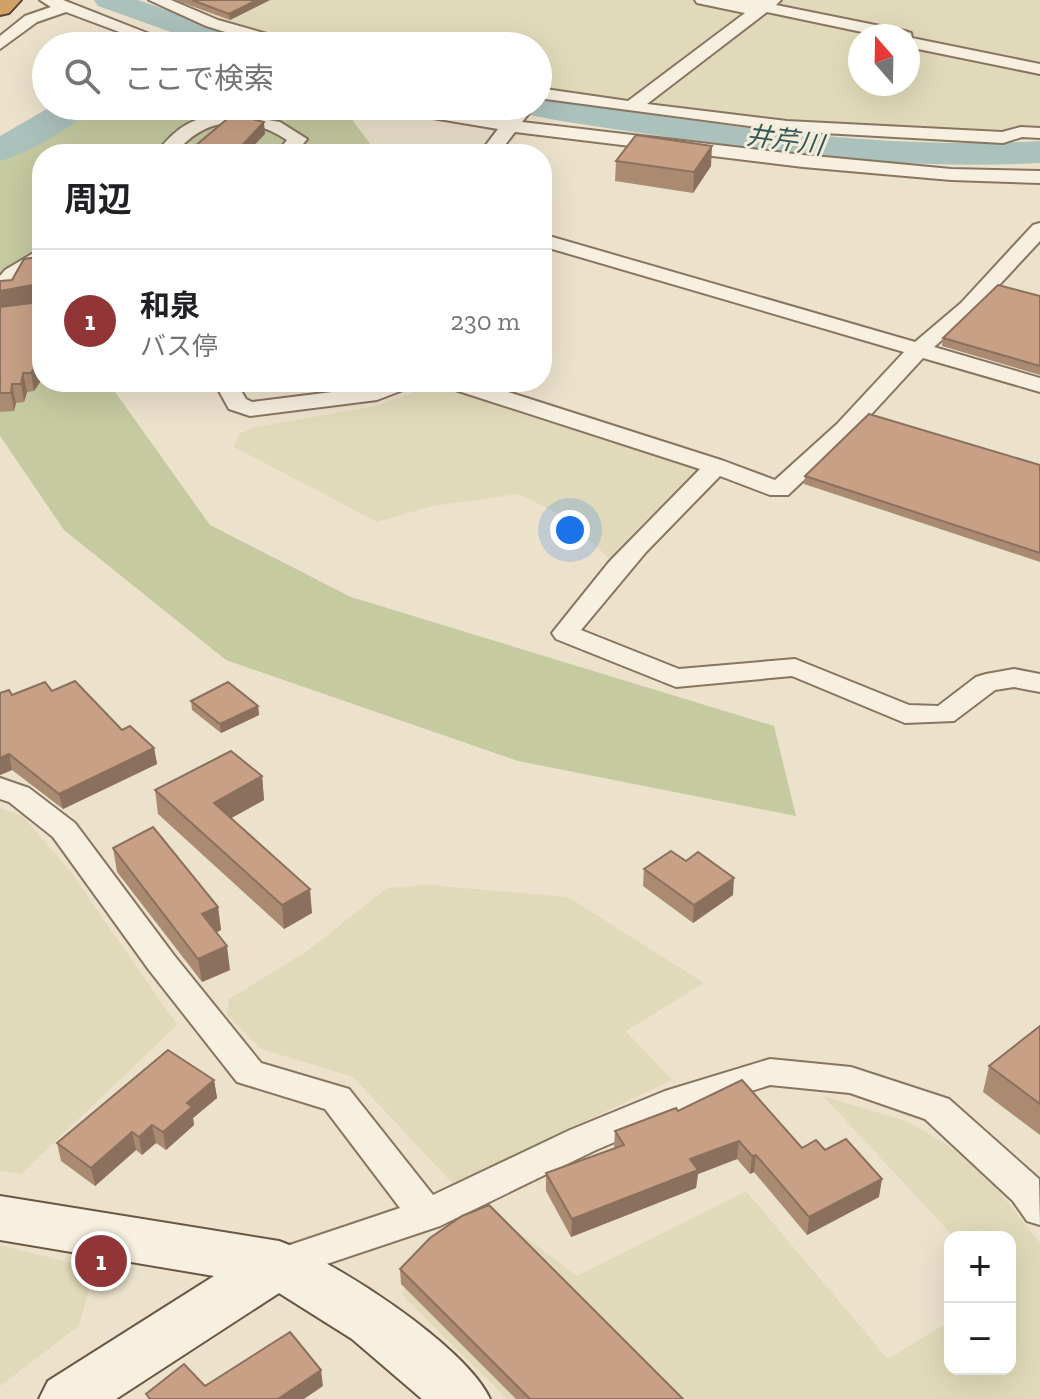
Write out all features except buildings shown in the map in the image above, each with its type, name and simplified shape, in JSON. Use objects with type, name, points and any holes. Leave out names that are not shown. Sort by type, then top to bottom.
[{"type":"highway","points":[[0,8],[9,0]]},
{"type":"street","points":[[48,0],[132,32]]},
{"type":"street","points":[[157,0],[242,32]]},
{"type":"street","points":[[703,0],[764,6],[848,28]]},
{"type":"street","points":[[729,0],[848,25]]},
{"type":"street","points":[[631,107],[764,6]]},
{"type":"street","points":[[4,37],[31,19],[66,7]]},
{"type":"street","points":[[920,40],[1040,63]]},
{"type":"street","points":[[920,41],[1040,69]]},
{"type":"street","points":[[552,95],[787,126],[1040,140]]},
{"type":"street","points":[[174,144],[187,129],[207,121],[231,120],[272,124],[298,139],[294,144]]},
{"type":"street","points":[[459,120],[508,130],[654,147],[1000,177],[1040,177]]},
{"type":"street","points":[[508,130],[532,144]]},
{"type":"street","points":[[1003,138],[1021,132],[1040,133]]},
{"type":"street","points":[[485,392],[716,466],[779,490],[845,429],[918,350],[968,307],[1040,229]]},
{"type":"street","points":[[552,243],[1040,385]]},
{"type":"street","points":[[1,299],[12,274],[32,261]]},
{"type":"street","points":[[230,392],[237,404],[250,409],[379,392]]},
{"type":"street","points":[[716,466],[655,527],[565,633],[676,678],[795,667],[905,714],[944,715],[986,683],[1014,678],[1040,683]]},
{"type":"street","points":[[0,788],[19,795],[64,830],[161,962],[249,1073],[337,1099],[427,1215]]},
{"type":"street","points":[[68,1399],[279,1264],[427,1215],[583,1140],[677,1101],[770,1072],[851,1080],[937,1109],[1026,1190],[1040,1210]]},
{"type":"street","points":[[0,1218],[279,1264],[372,1322],[461,1399]]},
{"type":"shaded area","points":[[180,0],[1040,0],[1040,129],[1001,134],[876,129],[703,115],[552,92],[552,32],[258,32],[231,24]]},
{"type":"shaded area","points":[[414,392],[467,392],[699,466],[698,474],[610,559],[562,515],[518,494],[433,506],[377,522],[234,447],[240,433],[256,427],[376,406]]},
{"type":"shaded area","points":[[0,808],[23,816],[70,871],[177,1025],[21,1174],[0,1171]]},
{"type":"shaded area","points":[[428,885],[568,897],[704,983],[626,1031],[672,1080],[453,1184],[353,1077],[261,1049],[227,1015],[229,999],[307,951],[387,888]]},
{"type":"shaded area","points":[[823,1096],[909,1122],[946,1144],[991,1181],[1040,1243],[1040,1399],[507,1399],[402,1295],[418,1249],[490,1211],[577,1276],[746,1191],[888,1359],[944,1325],[944,1375],[1016,1375],[1016,1231],[948,1231]]},
{"type":"shaded area","points":[[0,1245],[95,1269],[79,1326],[0,1386]]},
{"type":"green space","points":[[60,120],[352,120],[370,144],[32,144],[32,392],[115,392],[210,525],[351,597],[774,726],[796,816],[518,761],[226,660],[64,530],[0,436],[0,153],[12,150]]},
{"type":"waterway","name":"井芹川","points":[[109,0],[200,32]]},
{"type":"waterway","name":"井芹川","points":[[552,109],[872,150],[940,154],[1040,152]]},
{"type":"waterway","points":[[0,150],[54,120]]},
{"type":"place","name":"和泉","points":[[101,1261]]}]
